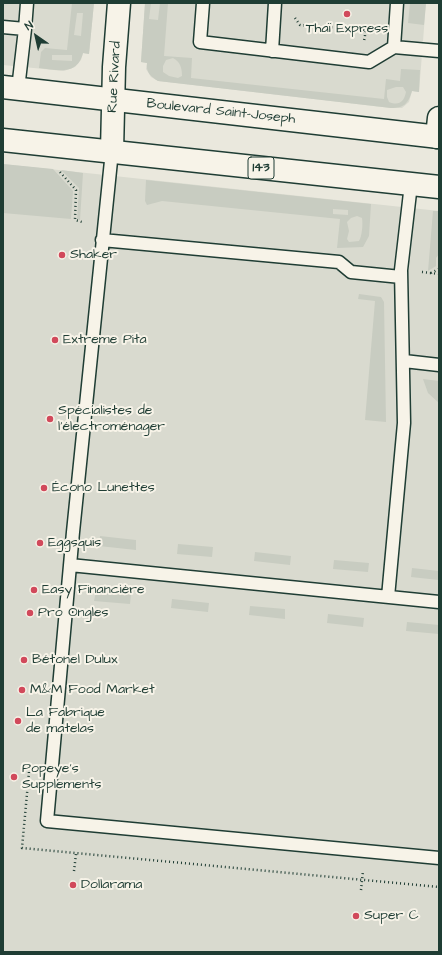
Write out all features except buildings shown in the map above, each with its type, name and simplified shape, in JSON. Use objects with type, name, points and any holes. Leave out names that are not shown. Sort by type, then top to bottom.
[{"type":"main road","name":"Rue Rivard","points":[[112,151],[113,100],[119,3]]},
{"type":"main road","name":"Boulevard Saint-Joseph","points":[[10,88],[113,100],[438,130]]},
{"type":"main road","name":"143","points":[[3,140],[439,187]]},
{"type":"lane","points":[[10,88],[25,29],[27,3]]},
{"type":"lane","points":[[203,3],[200,42],[369,62],[394,47],[439,51]]},
{"type":"lane","points":[[272,51],[274,3]]},
{"type":"lane","points":[[394,47],[397,3]]},
{"type":"lane","points":[[3,27],[25,29]]},
{"type":"lane","points":[[112,151],[70,565],[47,821],[439,858]]},
{"type":"lane","points":[[388,597],[404,423],[404,361],[401,277],[411,184]]},
{"type":"lane","points":[[102,240],[339,262],[351,272],[401,277]]},
{"type":"lane","points":[[404,361],[439,365]]},
{"type":"lane","points":[[70,565],[439,602]]},
{"type":"path","points":[[293,15],[300,25],[366,30]]},
{"type":"path","points":[[55,167],[76,190],[75,220],[83,220],[82,226]]},
{"type":"path","points":[[439,269],[431,273],[439,274]]},
{"type":"path","points":[[30,766],[22,848],[439,887],[439,881]]},
{"type":"path","points":[[74,871],[76,854]]},
{"type":"path","points":[[361,890],[362,880]]},
{"type":"shaded area","points":[[3,3],[94,3],[89,54],[83,53],[81,60],[75,67],[64,71],[3,65]]},
{"type":"shaded area","points":[[72,3],[94,3],[89,54],[83,53],[76,65],[66,70],[39,68],[41,52],[45,48],[67,50]],"holes":[[[77,13],[83,13],[81,36],[74,35]],[[52,55],[72,55],[72,61],[52,60]]]},
{"type":"shaded area","points":[[145,3],[426,3],[419,92],[412,91],[409,102],[402,108],[391,108],[158,81],[151,77],[146,69],[147,63],[141,62]]},
{"type":"shaded area","points":[[145,3],[151,3],[149,19],[158,20],[160,3],[168,3],[164,56],[192,58],[191,78],[384,99],[386,79],[400,81],[401,69],[420,70],[419,92],[412,91],[405,104],[399,107],[391,108],[158,81],[149,74],[147,63],[141,62]],"holes":[[[173,58],[181,67],[182,76],[178,78],[169,76],[163,72],[163,66],[166,60]],[[396,87],[403,87],[406,92],[402,101],[396,104],[389,102],[387,97],[387,90]]]},
{"type":"shaded area","points":[[410,3],[426,3],[424,25],[408,23]]},
{"type":"shaded area","points":[[3,164],[439,211],[439,952],[3,952]]},
{"type":"shaded area","points":[[3,164],[53,169],[73,191],[71,219],[3,213]]},
{"type":"shaded area","points":[[61,170],[83,173],[80,220],[77,220],[79,188]]},
{"type":"shaded area","points":[[146,180],[371,204],[369,236],[363,247],[337,248],[340,219],[162,201],[147,205],[145,201]],"holes":[[[333,209],[348,210],[348,215],[333,214]],[[357,216],[362,218],[361,236],[359,241],[349,242],[347,239],[349,231],[347,222],[351,218]]]},
{"type":"shaded area","points":[[433,211],[439,211],[439,254],[436,258],[436,266],[428,271]]},
{"type":"shaded area","points":[[359,294],[381,297],[384,302],[386,422],[365,420],[375,301],[358,299]]},
{"type":"shaded area","points":[[423,379],[439,381],[439,403],[428,393]]},
{"type":"shaded area","points":[[100,536],[136,540],[136,550],[99,546]]},
{"type":"shaded area","points":[[178,544],[213,547],[212,557],[177,554]]},
{"type":"shaded area","points":[[255,552],[291,556],[290,565],[254,561]]},
{"type":"shaded area","points":[[334,560],[369,563],[368,572],[333,569]]},
{"type":"shaded area","points":[[412,568],[439,571],[439,580],[411,577]]},
{"type":"shaded area","points":[[96,591],[131,594],[130,604],[94,601]]},
{"type":"shaded area","points":[[172,599],[209,603],[208,612],[171,608]]},
{"type":"shaded area","points":[[250,606],[285,609],[285,619],[249,615]]},
{"type":"shaded area","points":[[328,614],[364,618],[363,627],[327,623]]},
{"type":"shaded area","points":[[407,622],[439,625],[439,634],[406,631]]},
{"type":"place","name":"Thaï Express","points":[[347,14]]},
{"type":"place","name":"Shaker","points":[[62,255]]},
{"type":"place","name":"Extreme Pita","points":[[55,340]]},
{"type":"place","name":"Spécialistes de l'électroménager","points":[[50,419]]},
{"type":"place","name":"Écono Lunettes","points":[[44,488]]},
{"type":"place","name":"Eggsquis","points":[[40,543]]},
{"type":"place","name":"Easy Financière","points":[[34,590]]},
{"type":"place","name":"Pro Ongles","points":[[30,613]]},
{"type":"place","name":"Bétonel Dulux","points":[[24,660]]},
{"type":"place","name":"M&M Food Market","points":[[22,690]]},
{"type":"place","name":"La Fabrique de matelas","points":[[18,721]]},
{"type":"place","name":"Popeye's Supplements","points":[[14,777]]},
{"type":"place","name":"Dollarama","points":[[73,885]]},
{"type":"place","name":"Super C","points":[[356,916]]}]
